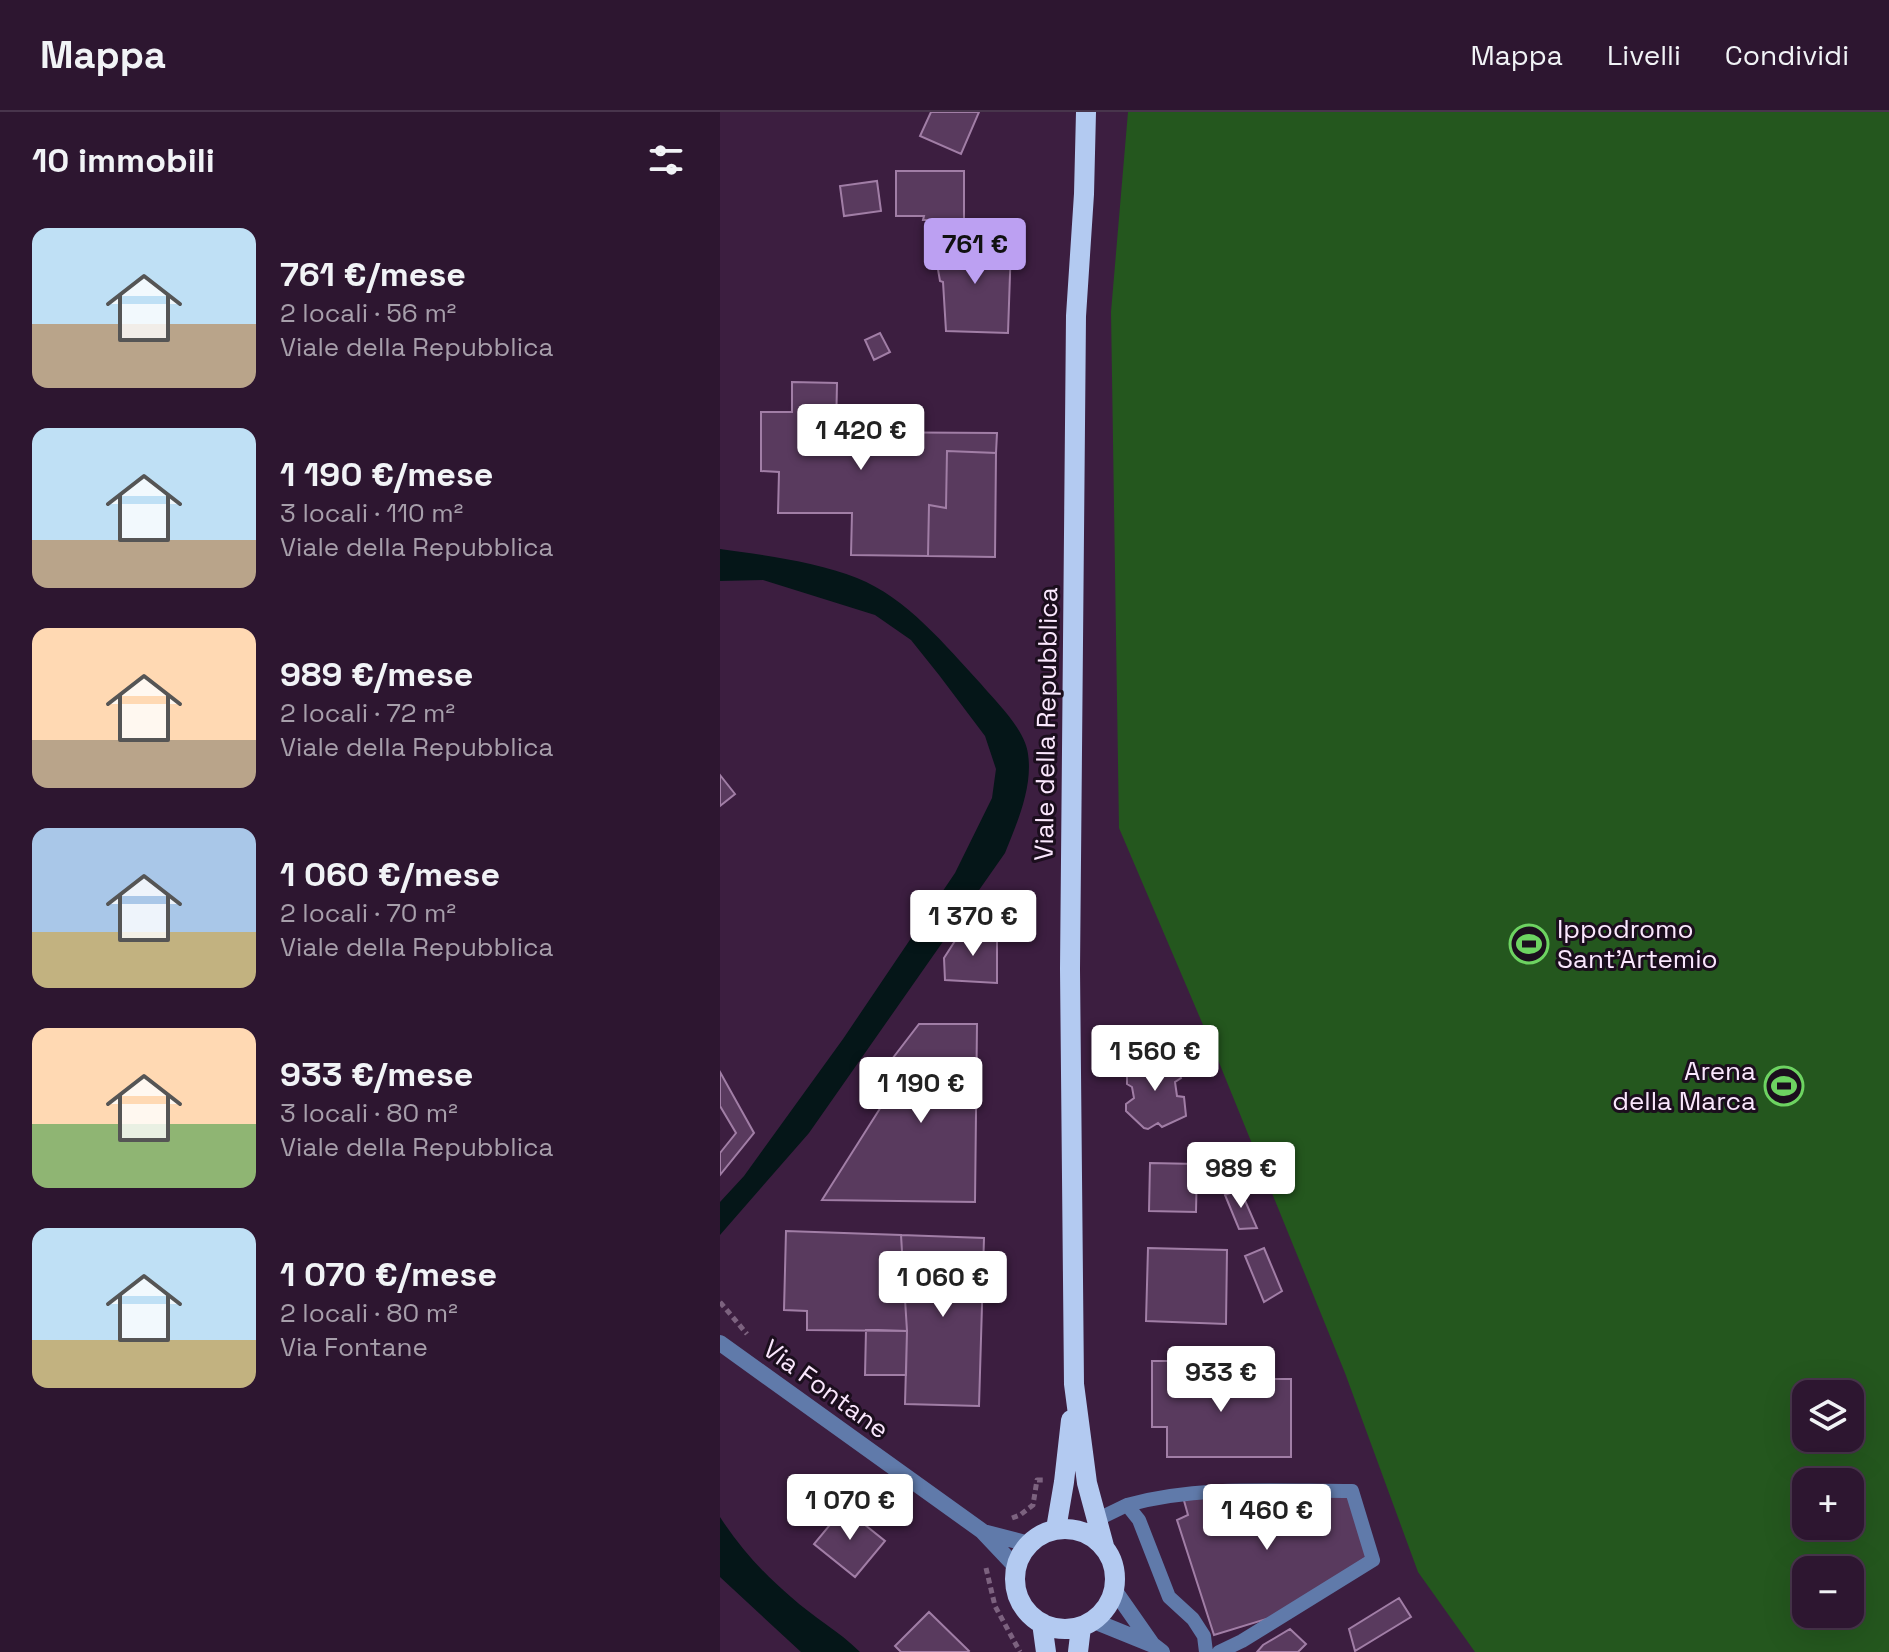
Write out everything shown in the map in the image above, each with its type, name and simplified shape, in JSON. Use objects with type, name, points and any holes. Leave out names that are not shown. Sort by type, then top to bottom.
[{"type":"main road","name":"Viale della Repubblica","points":[[1056,1529],[1074,1384],[1070,969],[1076,316],[1086,112]]},
{"type":"main road","name":"Viale della Repubblica","points":[[1074,1384],[1087,1483],[1104,1546],[1112,1559],[1116,1575],[1115,1591]]},
{"type":"main road","points":[[1104,1546],[1082,1531],[1069,1528],[1041,1535],[1029,1544],[1016,1567],[1016,1588],[1029,1614],[1042,1623],[1068,1629],[1088,1624],[1103,1612],[1115,1591]]},
{"type":"main road","points":[[1042,1623],[1046,1652]]},
{"type":"main road","points":[[1078,1652],[1088,1624]]},
{"type":"street","name":"Via Fontane","points":[[720,1343],[982,1531],[1016,1567]]},
{"type":"street","name":"Via Fontane","points":[[982,1531],[1029,1544]]},
{"type":"street","points":[[1115,1591],[1158,1649]]},
{"type":"street","points":[[1088,1624],[1158,1649]]},
{"type":"lane","points":[[1096,1520],[1127,1505],[1162,1495],[1352,1491],[1373,1560],[1219,1652]]},
{"type":"lane","points":[[1127,1505],[1139,1520],[1169,1597],[1193,1619],[1204,1636],[1206,1652]]},
{"type":"path","points":[[1001,1517],[1020,1515],[1033,1505],[1037,1480],[1046,1480]]},
{"type":"path","points":[[982,1557],[995,1606],[1020,1652]]},
{"type":"green space","name":"Ippodromo Sant'Artemio","points":[[1128,112],[1889,112],[1889,1652],[1475,1652],[1418,1572],[1345,1373],[1218,1060],[1119,828],[1111,312]]},
{"type":"shaded area","points":[[720,549],[825,568],[857,578],[892,598],[939,639],[1009,716],[1026,745],[1029,766],[1023,805],[1005,853],[809,1133],[720,1235],[720,1202],[744,1176],[843,1039],[955,873],[992,798],[996,769],[985,736],[911,640],[875,615],[763,580],[720,581]]},
{"type":"shaded area","points":[[720,1517],[744,1550],[771,1579],[860,1652],[801,1652],[720,1577]]},
{"type":"building","points":[[931,112],[979,112],[961,154],[920,136]]},
{"type":"building","points":[[896,171],[964,171],[964,220],[923,220],[924,216],[896,216]]},
{"type":"building","points":[[877,181],[881,211],[844,216],[840,186]]},
{"type":"building","points":[[933,241],[1011,245],[1008,333],[946,331],[943,282],[940,281]]},
{"type":"building","points":[[880,333],[890,352],[874,360],[865,340]]},
{"type":"building","points":[[792,382],[837,383],[836,432],[997,433],[996,453],[947,451],[946,508],[929,505],[928,556],[851,555],[852,513],[778,513],[779,472],[761,471],[761,412],[792,412]]},
{"type":"building","points":[[947,451],[996,453],[995,557],[928,556],[929,505],[946,508]]},
{"type":"building","points":[[720,775],[735,794],[720,806]]},
{"type":"building","points":[[962,930],[997,931],[997,983],[945,980],[944,958]]},
{"type":"building","points":[[919,1024],[977,1024],[975,1202],[822,1200],[893,1088],[893,1078],[886,1067]]},
{"type":"building","points":[[1172,1056],[1181,1078],[1175,1082],[1177,1096],[1184,1097],[1186,1116],[1162,1127],[1158,1123],[1144,1128],[1126,1111],[1126,1104],[1134,1098],[1132,1087],[1127,1084],[1127,1065]]},
{"type":"building","points":[[720,1072],[754,1133],[720,1175],[720,1153],[736,1133],[720,1106]]},
{"type":"building","points":[[1220,1157],[1231,1179],[1213,1187],[1201,1163]]},
{"type":"building","points":[[1150,1163],[1197,1164],[1196,1212],[1149,1211]]},
{"type":"building","points":[[1240,1189],[1257,1228],[1239,1229],[1225,1195]]},
{"type":"building","points":[[786,1231],[901,1235],[907,1331],[807,1330],[807,1311],[784,1310]]},
{"type":"building","points":[[901,1235],[984,1238],[979,1406],[905,1404],[907,1331]]},
{"type":"building","points":[[1148,1248],[1227,1250],[1226,1324],[1146,1321]]},
{"type":"building","points":[[1264,1248],[1282,1291],[1264,1302],[1245,1256]]},
{"type":"building","points":[[866,1330],[907,1331],[906,1375],[865,1375]]},
{"type":"building","points":[[1152,1361],[1189,1361],[1189,1379],[1291,1379],[1291,1457],[1167,1457],[1167,1427],[1152,1427]]},
{"type":"building","points":[[1213,1492],[1218,1506],[1225,1504],[1225,1500],[1351,1495],[1370,1555],[1276,1616],[1214,1635],[1177,1520],[1188,1515],[1183,1497]]},
{"type":"building","points":[[844,1508],[885,1541],[855,1577],[814,1544]]},
{"type":"building","points":[[1399,1598],[1411,1617],[1355,1651],[1349,1629]]},
{"type":"building","points":[[929,1612],[968,1652],[901,1652],[895,1646]]},
{"type":"building","points":[[1290,1629],[1306,1644],[1298,1652],[1257,1652],[1263,1645]]},
{"type":"place","name":"Ippodromo Sant'Artemio","points":[[1529,944]]},
{"type":"place","name":"Arena della Marca","points":[[1784,1086]]}]
